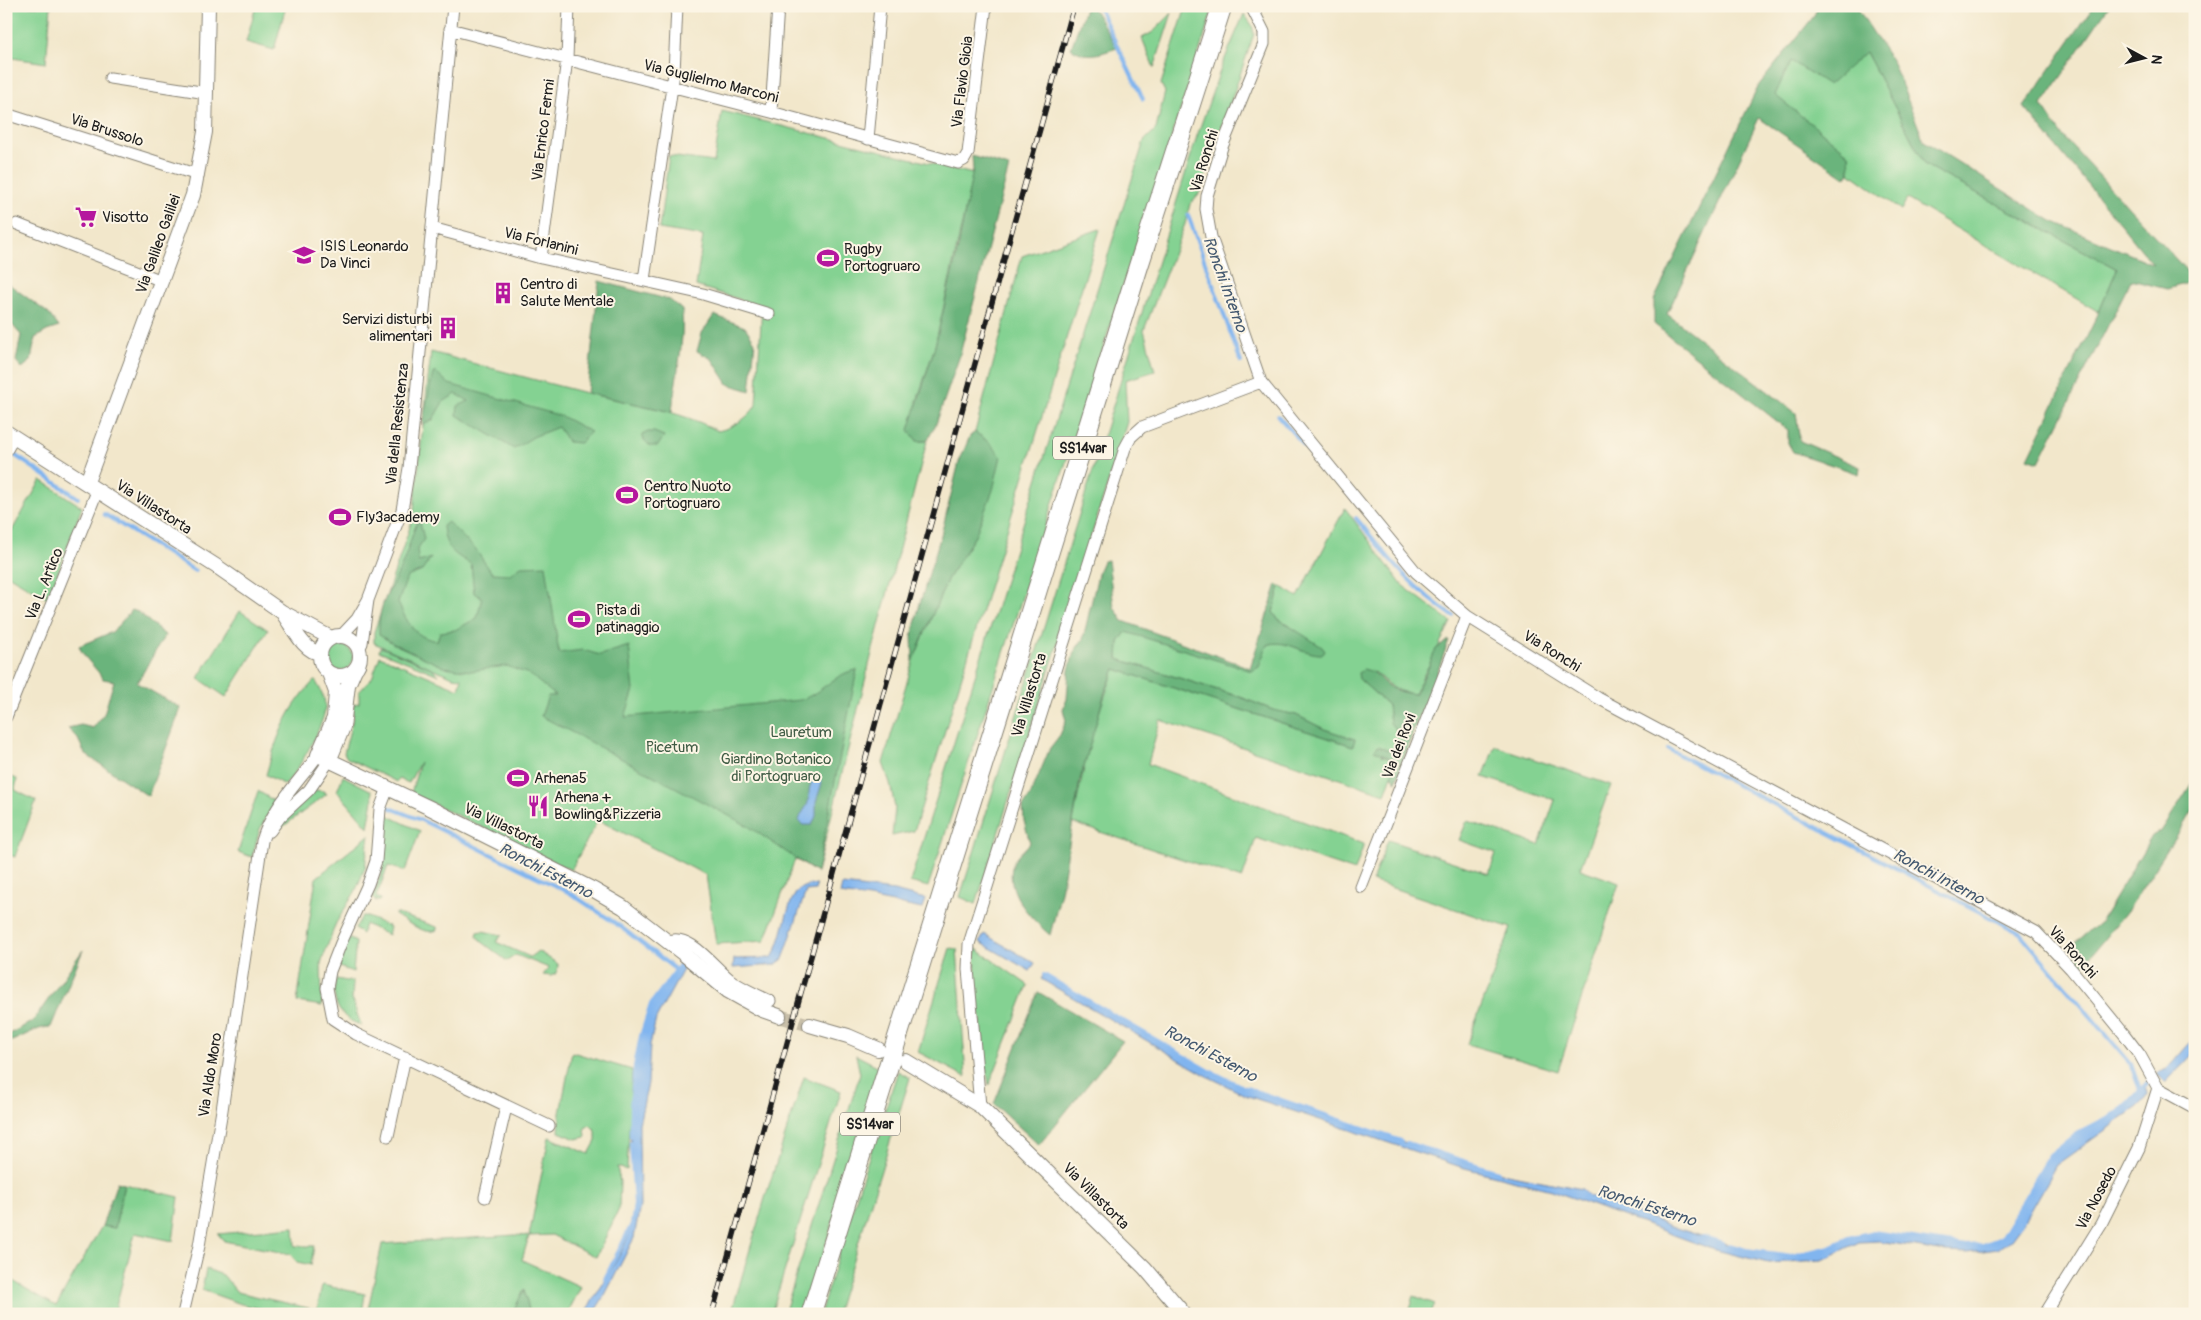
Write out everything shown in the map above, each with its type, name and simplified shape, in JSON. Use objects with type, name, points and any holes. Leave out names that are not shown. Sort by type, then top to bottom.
[{"type":"highway","name":"SS14var","points":[[811,1314],[1222,6]]},
{"type":"street","name":"Via Galileo Galilei","points":[[92,486],[162,281],[186,218],[198,175],[205,132],[208,6]]},
{"type":"street","name":"Via della Resistenza","points":[[368,600],[395,529],[406,489],[452,6]]},
{"type":"street","name":"Via Enrico Fermi","points":[[541,258],[567,59],[569,6]]},
{"type":"street","points":[[644,280],[673,87],[677,6]]},
{"type":"street","points":[[771,112],[778,6]]},
{"type":"street","points":[[868,139],[880,6]]},
{"type":"street","name":"Via Flavio Gioia","points":[[964,160],[968,153],[986,6]]},
{"type":"street","name":"Via Ronchi","points":[[1251,6],[1264,32],[1264,44],[1222,148],[1207,196],[1206,209],[1212,237],[1261,382],[1416,572],[1467,616],[1598,698],[2036,932],[2072,969],[2140,1055],[2148,1074],[2158,1088],[2195,1108]]},
{"type":"street","name":"Via Guglielmo Marconi","points":[[450,29],[771,112],[951,163],[958,163],[964,160]]},
{"type":"street","points":[[110,78],[207,93]]},
{"type":"street","name":"Via Brussolo","points":[[6,114],[198,175]]},
{"type":"street","points":[[17,224],[162,281]]},
{"type":"street","name":"Via Forlanini","points":[[432,228],[541,258],[703,294],[769,314]]},
{"type":"street","name":"Via Villastorta","points":[[980,1106],[968,969],[969,944],[1110,490],[1128,443],[1131,437],[1142,428],[1261,382]]},
{"type":"street","points":[[6,451],[10,435]]},
{"type":"street","name":"Via Villastorta","points":[[10,435],[219,568],[282,612]]},
{"type":"street","name":"Via L. Artico","points":[[6,717],[92,486]]},
{"type":"street","points":[[368,600],[362,643],[359,649],[360,660],[355,669],[346,675],[329,673],[322,664],[320,654],[326,642],[336,637],[356,618],[368,600]]},
{"type":"street","points":[[282,612],[336,637],[352,640],[359,649]]},
{"type":"street","points":[[282,612],[303,642],[314,653],[320,654]]},
{"type":"street","name":"Via dei Rovi","points":[[1361,887],[1467,616]]},
{"type":"street","name":"Via Aldo Moro","points":[[183,1314],[199,1246],[222,1110],[262,840],[274,811],[298,783],[310,778],[343,727],[348,686],[355,669]]},
{"type":"street","name":"Via Aldo Moro","points":[[262,840],[280,817],[308,790],[338,726],[334,718],[336,692],[329,673]]},
{"type":"street","name":"Via Villastorta","points":[[323,758],[594,890],[623,907],[728,991],[762,1010],[779,1016]]},
{"type":"street","points":[[388,788],[380,809],[376,861],[368,884],[340,943],[330,971],[327,988],[333,1019],[356,1034],[549,1126]]},
{"type":"street","points":[[667,942],[675,939],[689,943],[731,980],[770,1001]]},
{"type":"street","points":[[810,1025],[848,1036],[878,1049]]},
{"type":"street","points":[[388,1136],[405,1057]]},
{"type":"street","name":"Via Villastorta","points":[[906,1062],[980,1106],[1131,1254],[1184,1314]]},
{"type":"street","name":"Via Nosedo","points":[[2045,1314],[2101,1224],[2138,1148],[2158,1088]]},
{"type":"street","points":[[485,1197],[506,1107]]},
{"type":"green space","points":[[6,6],[51,6],[46,63],[6,57]]},
{"type":"green space","points":[[256,6],[286,6],[274,50],[246,42]]},
{"type":"green space","points":[[1086,6],[1092,6],[1117,48],[1099,54],[1088,54],[1071,48]]},
{"type":"green space","points":[[1190,6],[1214,6],[928,887],[910,882],[1144,141],[1156,129],[1165,92],[1161,84],[1185,10]]},
{"type":"green space","points":[[1818,6],[1856,6],[1893,63],[1924,141],[2052,221],[2153,264],[2024,107],[2094,6],[2109,6],[2042,105],[2061,134],[2186,270],[2188,283],[2167,289],[2131,280],[2039,462],[2028,458],[2099,312],[2117,269],[1925,165],[1866,52],[1829,85],[1791,61],[1775,95],[1849,154],[1850,173],[1845,177],[1759,118],[1667,314],[1796,413],[1800,441],[1860,467],[1859,474],[1793,452],[1788,443],[1788,430],[1654,324],[1654,300],[1759,85],[1814,16]]},
{"type":"green space","points":[[1172,13],[1154,68],[1142,38],[1153,32]]},
{"type":"green space","points":[[1244,14],[1252,25],[1254,34],[1199,194],[1190,204],[1185,224],[1144,330],[1155,371],[1125,380],[1127,422],[976,904],[960,897],[1197,136],[1221,68]]},
{"type":"green space","points":[[1866,52],[1925,165],[2117,269],[2099,312],[1907,199],[1901,210],[1850,173],[1849,154],[1774,95],[1791,61]]},
{"type":"green space","points":[[722,111],[973,174],[935,346],[917,401],[917,441],[927,441],[817,873],[795,859],[765,941],[716,944],[706,875],[598,820],[571,870],[411,793],[420,762],[409,783],[399,779],[397,782],[347,758],[344,753],[352,722],[354,704],[359,703],[359,692],[372,678],[380,656],[459,689],[462,678],[453,677],[374,643],[374,632],[413,518],[431,352],[586,393],[670,412],[718,431],[740,422],[756,405],[762,306],[696,286],[703,236],[659,229],[669,156],[714,162]]},
{"type":"green space","points":[[972,156],[1009,167],[959,358],[936,424],[927,441],[917,441],[909,430],[935,346],[958,248],[973,170]]},
{"type":"green space","points":[[1100,229],[914,831],[892,836],[895,808],[890,783],[883,763],[913,661],[948,578],[975,536],[990,443],[975,432],[1022,256]]},
{"type":"green space","points":[[599,281],[670,300],[682,310],[681,348],[672,412],[587,393]]},
{"type":"green space","points":[[6,282],[48,313],[59,327],[35,338],[31,361],[22,368],[16,361],[21,335],[6,318]]},
{"type":"green space","points":[[714,315],[745,327],[755,342],[750,391],[728,384],[712,359],[697,351],[702,333]]},
{"type":"green space","points":[[433,373],[437,373],[449,384],[561,416],[591,432],[580,443],[568,442],[558,427],[533,437],[514,449],[457,415],[458,406],[469,401],[456,394],[443,402],[432,421],[422,424]]},
{"type":"green space","points":[[648,432],[664,436],[658,446],[650,446],[644,440],[642,435]]},
{"type":"green space","points":[[975,432],[990,443],[1001,456],[993,490],[975,536],[948,578],[913,661],[912,636],[920,603],[941,535],[959,462],[970,436]]},
{"type":"green space","points":[[41,480],[82,507],[48,599],[6,574],[6,541]]},
{"type":"green space","points":[[1345,508],[1402,585],[1451,622],[1414,694],[1402,692],[1392,687],[1375,672],[1359,679],[1388,705],[1390,723],[1403,737],[1402,744],[1396,752],[1389,750],[1381,755],[1390,758],[1395,767],[1385,794],[1160,720],[1148,764],[1364,844],[1355,871],[1256,838],[1242,879],[1073,823],[1090,744],[1101,706],[1115,669],[1353,746],[1354,739],[1324,729],[1296,715],[1273,710],[1240,697],[1118,659],[1119,642],[1126,631],[1252,671],[1267,645],[1281,643],[1302,650],[1290,626],[1277,618],[1273,612],[1280,586],[1298,597]]},
{"type":"green space","points":[[419,518],[424,539],[417,550],[419,562],[431,558],[422,571],[407,577],[398,603],[409,623],[417,632],[437,641],[440,632],[455,630],[477,618],[482,598],[474,593],[471,564],[454,553],[448,545],[443,526],[448,522],[476,550],[492,573],[510,574],[521,566],[546,565],[559,653],[583,650],[600,655],[629,646],[634,690],[625,717],[800,700],[815,693],[842,675],[857,670],[817,873],[748,826],[541,716],[548,696],[556,696],[529,674],[506,666],[471,671],[444,667],[379,635],[382,607],[403,563]]},
{"type":"green space","points":[[1108,560],[1114,607],[1123,621],[1250,668],[1277,584],[1280,586],[1273,612],[1277,618],[1322,647],[1325,651],[1323,654],[1316,654],[1288,645],[1274,643],[1267,645],[1259,667],[1252,671],[1126,632],[1119,642],[1118,659],[1240,697],[1273,710],[1296,715],[1324,729],[1355,739],[1353,746],[1115,669],[1105,692],[1080,780],[1061,892],[1050,935],[1021,904],[1012,884],[1011,874],[1014,861],[1030,843],[1024,821],[1023,807],[1030,796],[1050,748],[1060,735],[1066,721],[1063,709],[1067,699],[1069,670],[1074,652],[1083,639],[1099,570],[1103,561]]},
{"type":"green space","points":[[132,610],[138,612],[165,635],[137,683],[181,708],[148,796],[85,754],[78,739],[68,728],[81,725],[93,728],[104,714],[114,681],[103,679],[79,646],[112,632]]},
{"type":"green space","points":[[240,611],[268,630],[226,697],[198,678]]},
{"type":"green space","points":[[1449,640],[1431,690],[1413,731],[1396,782],[1392,775],[1395,767],[1390,758],[1374,750],[1378,746],[1396,752],[1402,744],[1403,737],[1390,723],[1388,705],[1359,679],[1358,673],[1363,669],[1368,670],[1375,673],[1393,689],[1414,694],[1426,673],[1436,649]]},
{"type":"green space","points":[[340,645],[349,649],[353,658],[349,667],[340,671],[331,667],[327,658],[331,649]]},
{"type":"green space","points":[[381,647],[433,669],[439,675],[379,651]]},
{"type":"green space","points":[[315,680],[325,701],[323,716],[309,748],[285,785],[266,775],[284,724],[297,702]]},
{"type":"green space","points":[[1495,746],[1611,785],[1580,869],[1619,883],[1558,1071],[1467,1044],[1511,928],[1372,881],[1388,840],[1489,874],[1496,853],[1459,840],[1467,821],[1539,845],[1555,800],[1483,777]]},
{"type":"green space","points":[[6,775],[17,779],[15,790],[36,801],[15,857],[6,854]]},
{"type":"green space","points":[[343,776],[372,791],[373,800],[368,827],[337,791]]},
{"type":"green space","points":[[2195,778],[2195,807],[2130,907],[2084,964],[2068,949],[2101,921],[2152,836],[2162,830]]},
{"type":"green space","points":[[315,790],[323,791],[327,794],[273,834],[281,822]]},
{"type":"green space","points":[[258,791],[274,801],[260,829],[252,857],[238,852]]},
{"type":"green space","points":[[387,815],[420,831],[405,871],[388,866],[376,897],[381,899],[376,901],[373,897],[383,867]]},
{"type":"green space","points":[[369,835],[365,868],[355,892],[336,923],[321,963],[322,1006],[297,1002],[316,878]]},
{"type":"green space","points":[[395,913],[437,927],[437,930],[427,931],[421,929],[395,915]]},
{"type":"green space","points":[[362,916],[390,927],[388,935],[365,924],[362,934],[355,929]]},
{"type":"green space","points":[[478,932],[502,935],[496,942],[530,957],[538,951],[558,964],[557,973],[551,976],[543,975],[549,968],[516,955],[507,961],[481,941],[477,936]]},
{"type":"green space","points":[[348,938],[356,942],[353,972],[339,967]]},
{"type":"green space","points":[[950,948],[957,949],[966,1077],[918,1052]]},
{"type":"green space","points":[[975,948],[1028,985],[989,1086],[976,984]]},
{"type":"green space","points":[[83,950],[51,1027],[39,1029],[6,1043],[6,1036],[33,1021]]},
{"type":"green space","points":[[336,979],[353,982],[352,1000],[361,1025],[347,1018],[338,1008],[334,995]]},
{"type":"green space","points":[[1038,992],[1123,1041],[1039,1145],[994,1104]]},
{"type":"green space","points":[[572,1052],[632,1070],[627,1170],[617,1167],[620,1182],[619,1209],[596,1257],[552,1235],[529,1236],[549,1137],[589,1154],[596,1141],[596,1131],[590,1125],[585,1128],[586,1137],[576,1139],[559,1132],[560,1113]]},
{"type":"green space","points":[[856,1055],[881,1068],[804,1314],[784,1314],[860,1074]]},
{"type":"green space","points":[[898,1071],[910,1078],[836,1314],[820,1314],[866,1166]]},
{"type":"green space","points":[[804,1077],[841,1091],[771,1314],[731,1314],[765,1198]]},
{"type":"green space","points":[[117,1182],[124,1184],[115,1228],[102,1226]]},
{"type":"green space","points":[[124,1184],[179,1197],[173,1241],[135,1233],[114,1314],[6,1314],[6,1277],[56,1306],[102,1226],[115,1228]]},
{"type":"green space","points":[[294,1227],[295,1246],[314,1246],[311,1265],[297,1262],[290,1254],[224,1241],[218,1234]]},
{"type":"green space","points":[[515,1235],[529,1236],[522,1260],[581,1287],[567,1314],[367,1314],[382,1244]]},
{"type":"green space","points":[[206,1269],[223,1275],[237,1292],[317,1310],[322,1285],[365,1294],[362,1314],[326,1311],[335,1314],[284,1314],[241,1304],[202,1290]]},
{"type":"green space","points":[[524,1289],[530,1314],[512,1314]]},
{"type":"green space","points":[[1414,1296],[1435,1304],[1431,1314],[1408,1314]]},
{"type":"water","points":[[815,779],[820,779],[822,783],[816,802],[816,816],[812,825],[803,825],[799,820],[808,804],[810,785]]},
{"type":"water","points":[[817,884],[815,890],[806,891],[783,959],[775,965],[733,968],[734,959],[772,958],[792,899],[803,887]]},
{"type":"water","points":[[842,885],[894,891],[925,899],[922,909],[840,894]]},
{"type":"water","points":[[984,934],[1035,963],[1030,971],[980,942]]},
{"type":"water","points":[[680,965],[684,968],[656,1019],[650,1045],[648,1083],[639,1124],[640,1206],[634,1238],[605,1295],[593,1314],[584,1314],[624,1247],[632,1223],[635,1198],[630,1118],[635,1060],[644,1022],[651,1005],[660,990]]},
{"type":"water","points":[[1044,975],[1208,1070],[1243,1087],[1465,1163],[1497,1172],[1582,1189],[1589,1196],[1679,1229],[1746,1250],[1792,1256],[1830,1247],[1849,1238],[1873,1232],[1966,1246],[1983,1245],[2001,1238],[2051,1154],[2076,1134],[2121,1111],[2145,1086],[2147,1095],[2138,1107],[2056,1165],[2023,1223],[2011,1239],[1998,1249],[1967,1253],[1946,1252],[1880,1241],[1859,1242],[1823,1260],[1768,1263],[1712,1249],[1551,1190],[1461,1167],[1245,1095],[1209,1077],[1041,979]]},
{"type":"water","points":[[2195,1037],[2195,1052],[2165,1083],[2157,1073],[2167,1069]]},
{"type":"waterway","name":"Ronchi Interno","points":[[1098,6],[1143,99]]},
{"type":"waterway","name":"Ronchi Interno","points":[[1188,215],[1241,362]]},
{"type":"waterway","name":"Ronchi Interno","points":[[1278,416],[1322,466]]},
{"type":"waterway","points":[[13,454],[78,498]]},
{"type":"waterway","name":"Ronchi Esterno","points":[[104,514],[195,571]]},
{"type":"waterway","name":"Ronchi Interno","points":[[1356,518],[1412,583],[1453,616]]},
{"type":"waterway","name":"Ronchi Interno","points":[[1668,749],[2020,933],[2131,1064],[2140,1091]]},
{"type":"waterway","name":"Ronchi Esterno","points":[[388,807],[421,820],[570,893],[621,927],[676,970]]},
{"type":"waterway","points":[[631,1136],[631,1106],[635,1066],[641,1036],[651,1004],[680,965]]},
{"type":"waterway","name":"Ronchi Esterno","points":[[1044,975],[1208,1070],[1243,1087],[1401,1141]]},
{"type":"waterway","name":"Ronchi Esterno","points":[[1729,1245],[1746,1250],[1792,1256],[1830,1247],[1849,1238],[1873,1232],[1966,1246],[1983,1245],[2001,1238],[2051,1154],[2076,1134],[2121,1111],[2151,1080]]},
{"type":"waterway","points":[[605,1279],[632,1224],[635,1204],[631,1143]]},
{"type":"waterway","name":"Ronchi Esterno","points":[[1407,1143],[1498,1172]]},
{"type":"waterway","name":"Ronchi Esterno","points":[[1703,1237],[1722,1243]]},
{"type":"tunnel","points":[[779,1016],[810,1025]]},
{"type":"railway","points":[[712,1314],[1074,6]]},
{"type":"place","name":"Visotto","points":[[86,217]]},
{"type":"place","name":"ISIS Leonardo Da Vinci","points":[[304,255]]},
{"type":"place","name":"Rugby Portogruaro","points":[[828,258]]},
{"type":"place","name":"Centro di Salute Mentale","points":[[503,293]]},
{"type":"place","name":"Servizi disturbi alimentari","points":[[448,328]]},
{"type":"place","name":"Centro Nuoto Portogruaro","points":[[627,495]]},
{"type":"place","name":"Fly3academy","points":[[340,517]]},
{"type":"place","name":"Pista di patinaggio","points":[[579,619]]},
{"type":"place","name":"Arhena5","points":[[518,778]]},
{"type":"place","name":"Arhena + Bowling&Pizzeria","points":[[538,806]]},
{"type":"park label","name":"Lauretum","points":[[801,732]]},
{"type":"park label","name":"Picetum","points":[[672,747]]},
{"type":"park label","name":"Giardino Botanico di Portogruaro","points":[[776,768]]}]
